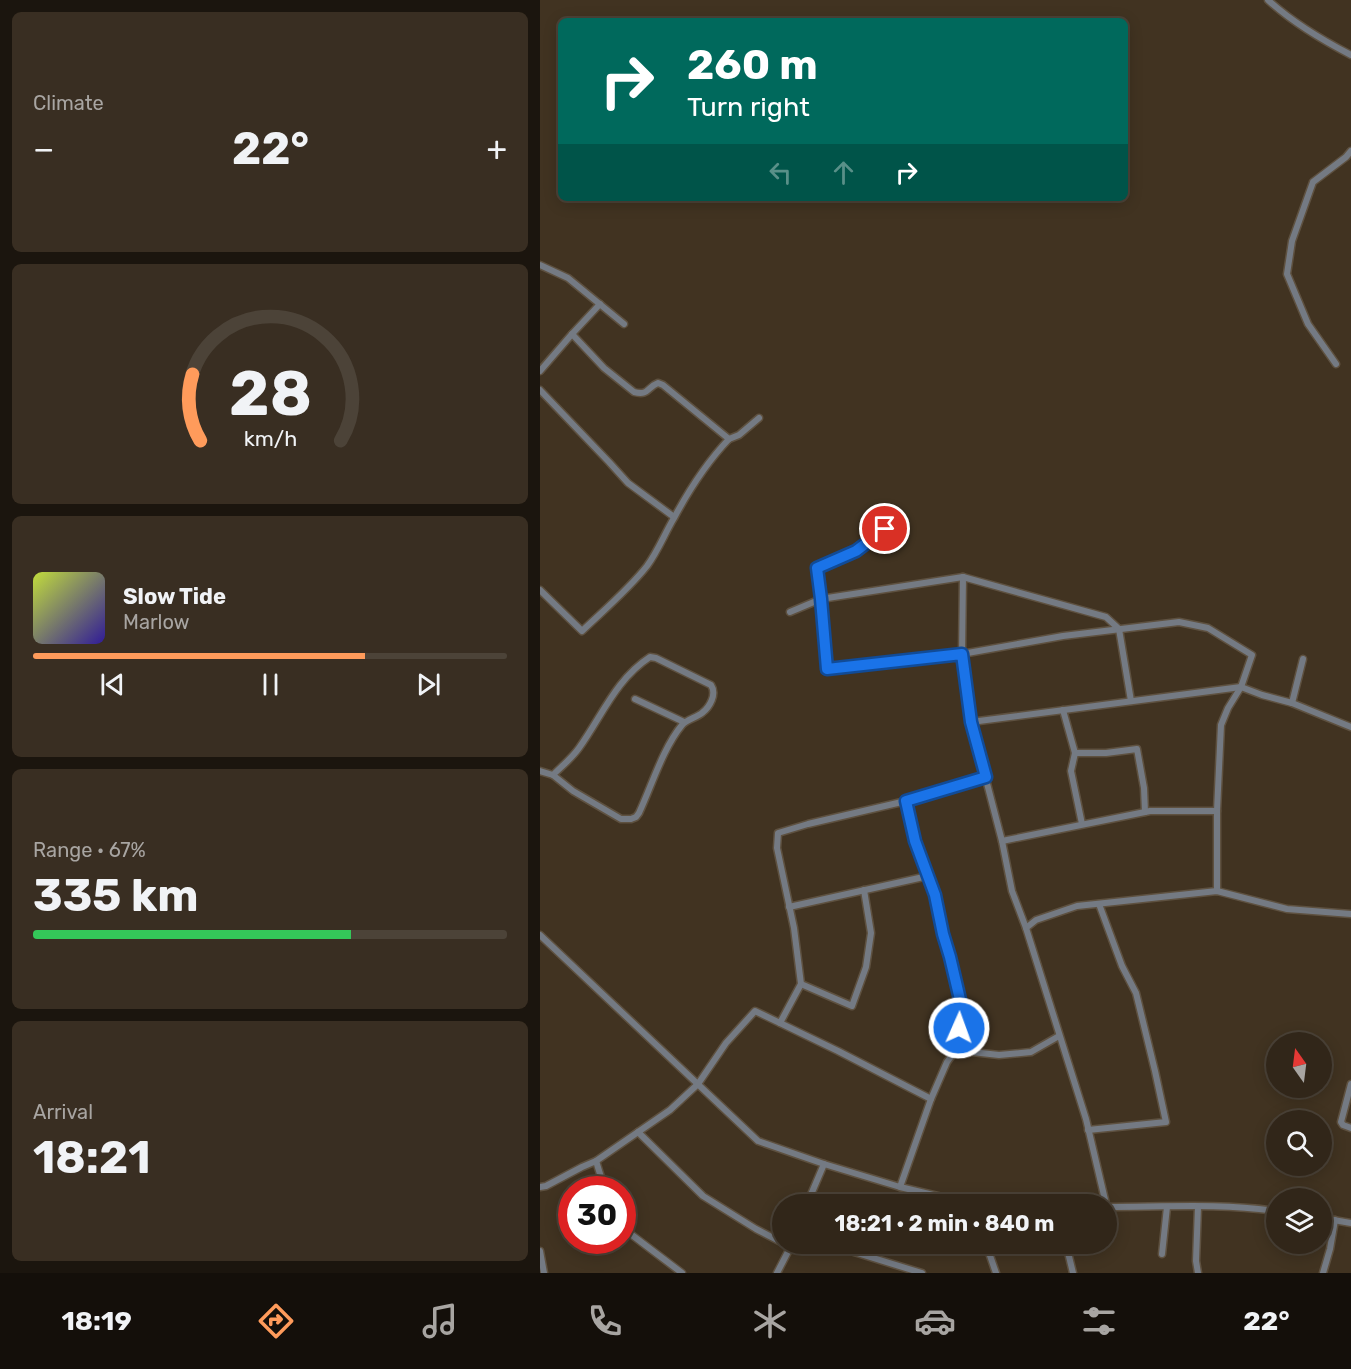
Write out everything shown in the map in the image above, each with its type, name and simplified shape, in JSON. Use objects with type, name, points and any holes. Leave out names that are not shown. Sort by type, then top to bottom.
[{"type":"street","points":[[1268,0],[1316,36],[1351,55]]},
{"type":"street","points":[[1336,364],[1308,324],[1287,274],[1292,241],[1313,182],[1351,151]]},
{"type":"street","points":[[540,265],[568,279],[624,324]]},
{"type":"street","points":[[540,371],[600,304]]},
{"type":"street","points":[[572,334],[604,368],[634,392],[646,392],[658,383],[729,439]]},
{"type":"street","points":[[540,390],[628,483],[674,517]]},
{"type":"street","points":[[540,590],[582,631],[625,591],[648,565],[674,517],[718,451],[729,439],[739,435],[759,418]]},
{"type":"street","points":[[885,529],[856,551],[817,568],[827,669],[962,654],[1063,636],[1179,622],[1208,628],[1252,655],[1241,687],[1221,725],[1217,811],[1217,891]]},
{"type":"street","points":[[963,577],[962,654],[971,722],[1002,841],[1012,891],[1026,928],[1088,1130],[1103,1194]]},
{"type":"street","points":[[790,612],[821,599],[963,577],[1106,616],[1119,629],[1131,701]]},
{"type":"street","points":[[540,771],[553,775],[573,791],[621,819],[631,819],[639,813],[666,751],[684,722],[704,711],[710,704],[713,687],[650,657],[630,673],[605,704],[578,749],[553,775]]},
{"type":"street","points":[[1292,703],[1303,659]]},
{"type":"street","points":[[971,722],[1241,687],[1292,703],[1351,728]]},
{"type":"street","points":[[635,699],[684,722]]},
{"type":"street","points":[[1063,710],[1075,753],[1071,771],[1082,824]]},
{"type":"street","points":[[1075,753],[1106,753],[1137,749],[1144,788],[1145,812]]},
{"type":"street","points":[[780,1023],[801,984],[777,848],[779,832],[906,801],[986,777]]},
{"type":"street","points":[[900,1187],[931,1099],[946,1062],[953,1054],[962,1008],[935,895],[915,841],[906,801]]},
{"type":"street","points":[[1002,841],[1145,812],[1217,811]]},
{"type":"street","points":[[789,907],[928,876]]},
{"type":"street","points":[[801,984],[852,1006],[866,967],[871,933],[864,890]]},
{"type":"street","points":[[1026,928],[1036,920],[1077,906],[1217,891],[1287,909],[1351,914]]},
{"type":"street","points":[[1088,1130],[1166,1122],[1136,993],[1122,966],[1099,904]]},
{"type":"street","points":[[540,935],[758,1141],[824,1164],[929,1194]]},
{"type":"street","points":[[540,1187],[596,1161],[670,1110],[698,1084],[726,1043],[756,1011],[931,1099]]},
{"type":"street","points":[[953,1054],[963,1051],[999,1055],[1031,1052],[1059,1036]]},
{"type":"street","points":[[1351,1084],[1341,1122],[1351,1128]]},
{"type":"street","points":[[638,1132],[702,1196],[772,1237]]},
{"type":"street","points":[[596,1161],[601,1176]]},
{"type":"street","points":[[811,1194],[824,1164]]},
{"type":"street","points":[[1117,1206],[1266,1210]]},
{"type":"street","points":[[1162,1254],[1167,1207]]},
{"type":"street","points":[[1198,1207],[1196,1261],[1198,1273]]},
{"type":"street","points":[[1332,1220],[1351,1223]]},
{"type":"street","points":[[1323,1273],[1335,1220]]},
{"type":"street","points":[[636,1238],[682,1273]]},
{"type":"street","points":[[540,1251],[544,1273]]},
{"type":"street","points":[[777,1273],[784,1254]]},
{"type":"street","points":[[860,1254],[922,1273]]},
{"type":"street","points":[[989,1254],[996,1273]]},
{"type":"street","points":[[1068,1254],[1073,1273]]},
{"type":"route","points":[[885,529],[856,551],[817,568],[827,669],[962,654],[971,722],[986,777],[906,801],[915,841],[935,895],[962,1008],[959,1028]]}]
